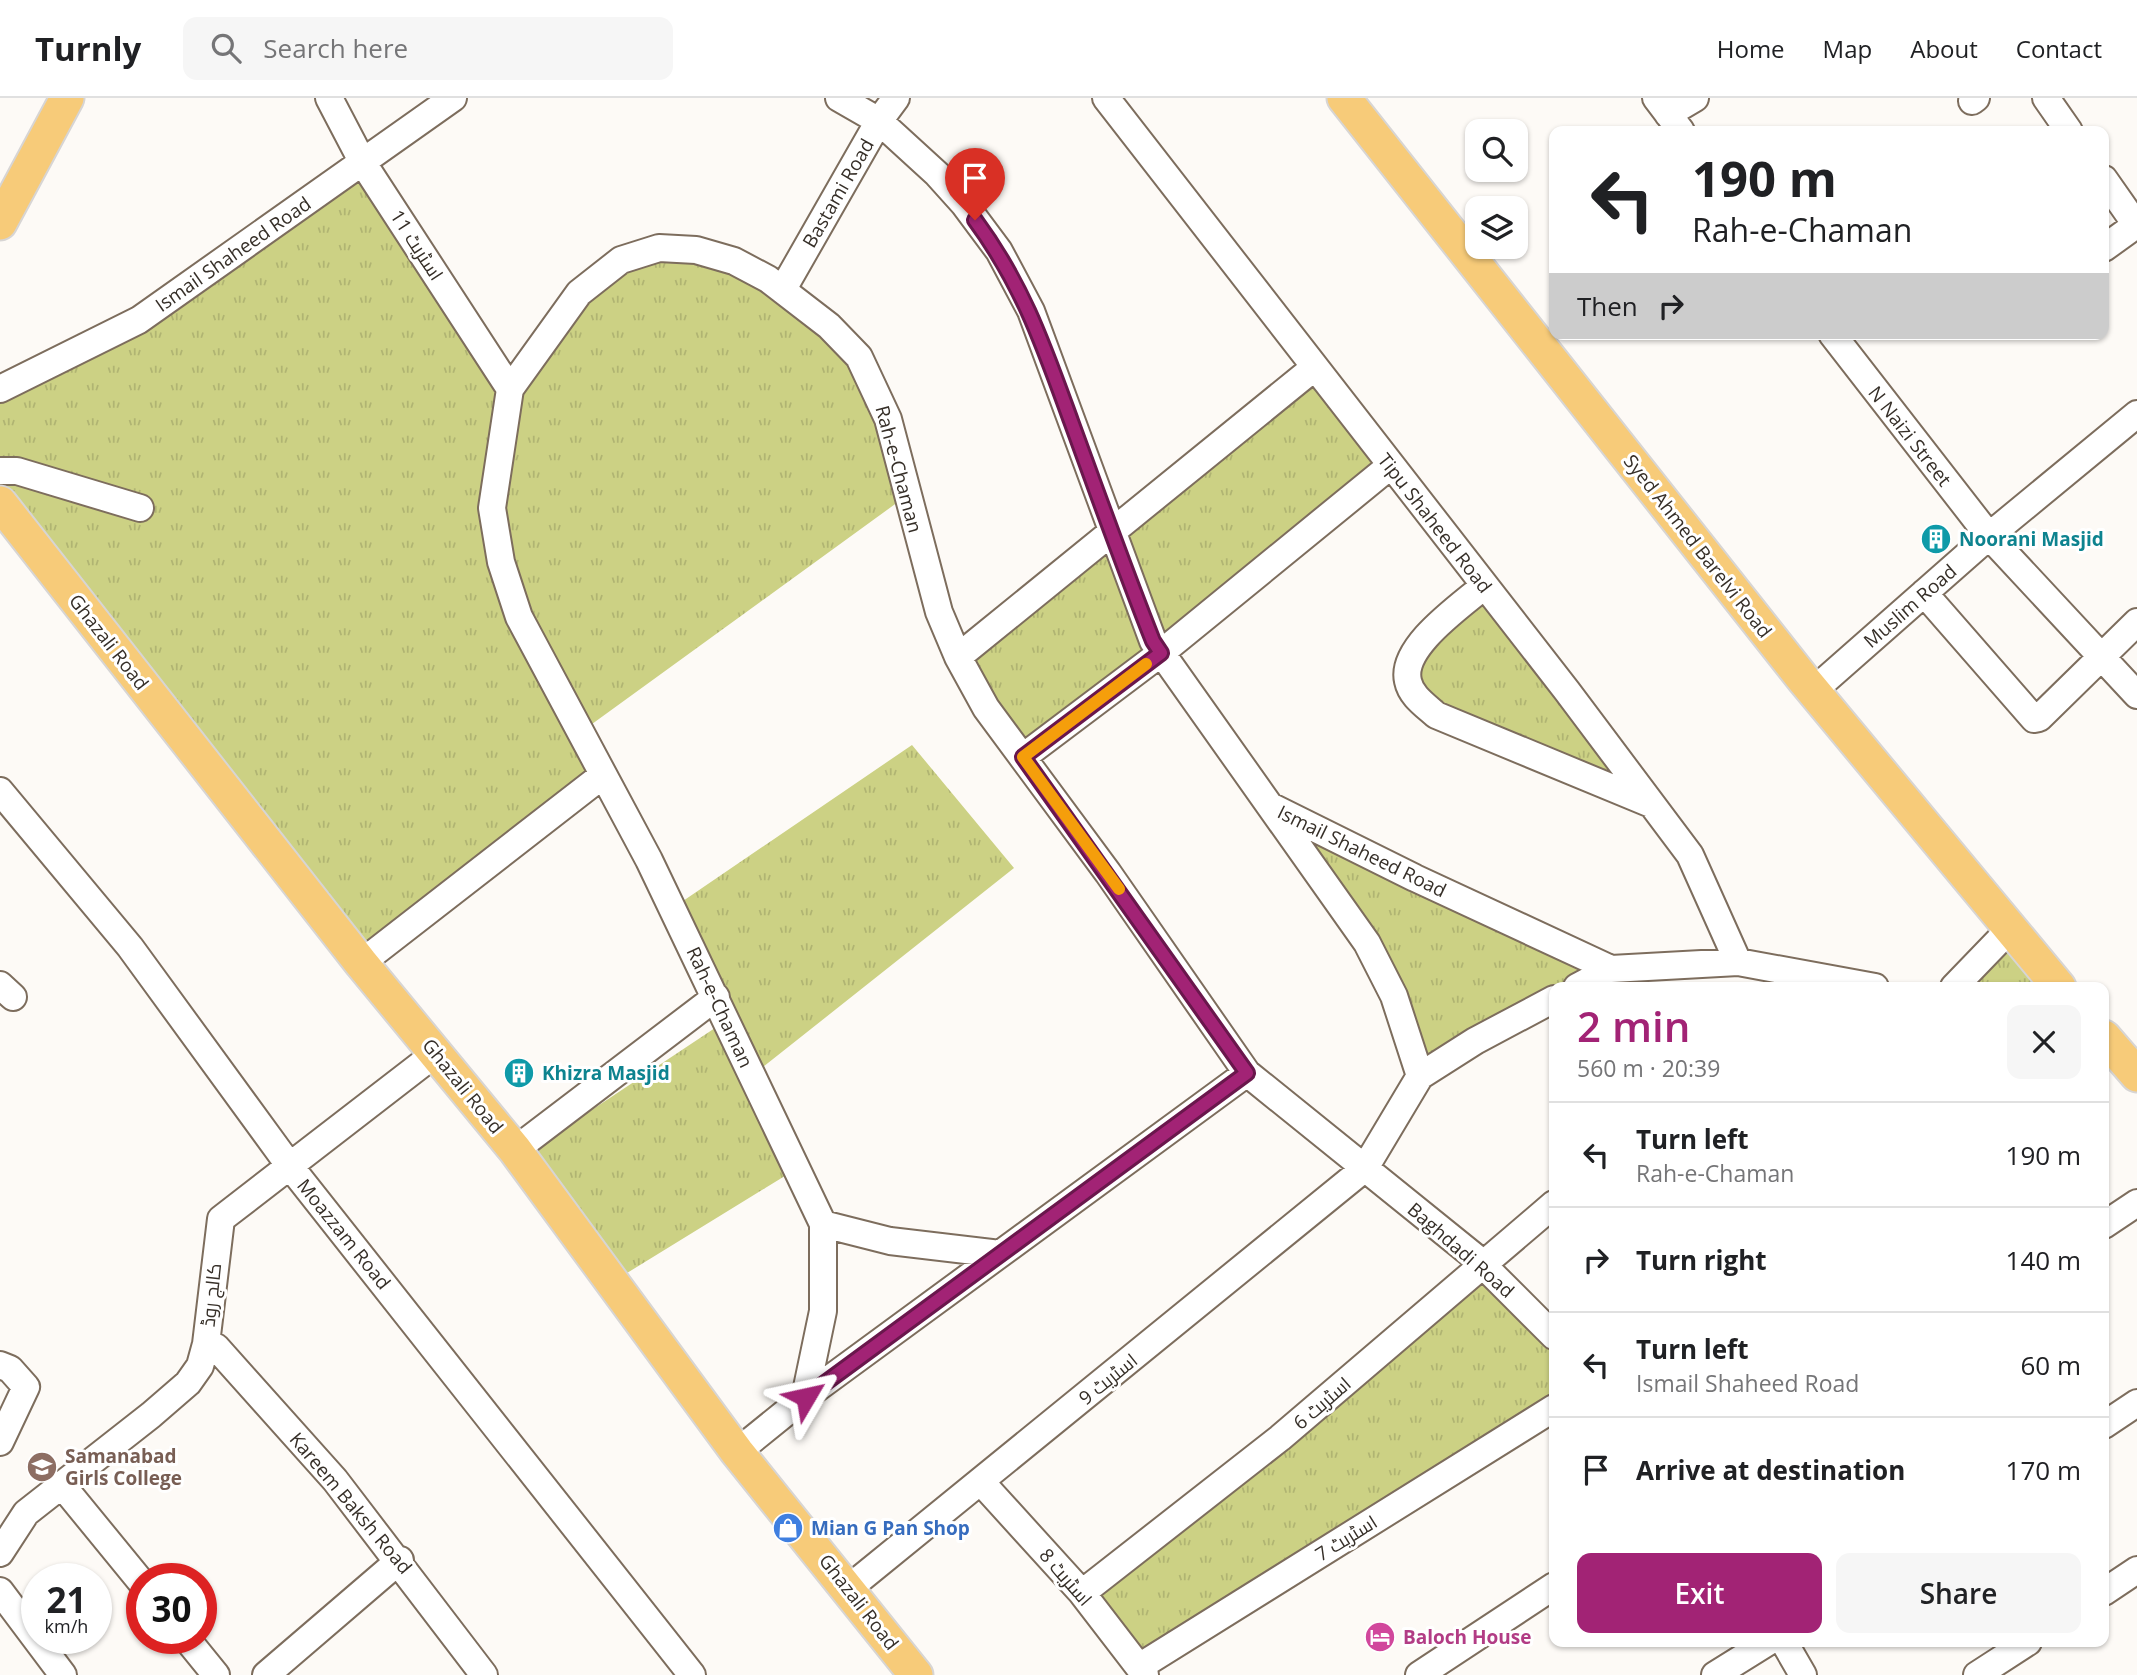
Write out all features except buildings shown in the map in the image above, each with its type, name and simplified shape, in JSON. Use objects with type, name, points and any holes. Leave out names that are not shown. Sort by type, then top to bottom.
[{"type":"main road","points":[[0,223],[68,98]]},
{"type":"main road","name":"Syed Ahmed Barelvi Road","points":[[1345,98],[1813,691],[2055,982]]},
{"type":"main road","name":"Ghazali Road","points":[[0,503],[361,963],[515,1150],[737,1452],[849,1588],[916,1675]]},
{"type":"main road","points":[[2109,1043],[2137,1076]]},
{"type":"street","name":"اسٹریٹ 11","points":[[329,98],[363,163],[510,389]]},
{"type":"street","name":"Ismail Shaheed Road","points":[[0,389],[139,320],[453,98]]},
{"type":"street","name":"Ismail Shaheed Road","points":[[839,98],[879,121],[964,204],[999,251],[1031,311],[1111,535],[1153,641],[1267,805],[1415,878],[1611,969]]},
{"type":"street","name":"Bastami Road","points":[[783,289],[879,121],[896,98]]},
{"type":"street","name":"Tipu Shaheed Road","points":[[1106,98],[1690,855],[1738,962]]},
{"type":"street","points":[[1668,114],[1695,98]]},
{"type":"street","points":[[2046,98],[2066,126]]},
{"type":"street","points":[[2109,186],[2137,225],[2109,245]]},
{"type":"street","name":"Rah-e-Chaman","points":[[806,1397],[823,1311],[823,1224],[716,997],[519,617],[501,562],[492,508],[510,389],[579,293],[621,260],[659,247],[696,250],[734,261],[783,289],[829,326],[859,357],[888,419],[939,612],[958,657],[986,708],[1247,1073],[1365,1168]]},
{"type":"street","name":"N Naizi Street","points":[[1837,340],[1989,536],[2137,695]]},
{"type":"street","points":[[958,657],[1315,367]]},
{"type":"street","name":"Muslim Road","points":[[1813,691],[1989,536],[2137,414]]},
{"type":"street","points":[[1023,757],[1161,653],[1390,466]]},
{"type":"street","points":[[0,471],[17,471],[140,508]]},
{"type":"street","points":[[1484,586],[1422,641],[1410,658],[1407,680],[1413,694],[1436,715],[1652,805]]},
{"type":"street","points":[[1924,593],[2034,719],[2039,719],[2137,622]]},
{"type":"street","points":[[361,963],[603,775]]},
{"type":"street","name":"Moazzam Road","points":[[0,791],[130,947],[289,1165],[692,1675]]},
{"type":"street","points":[[1267,805],[1367,943],[1394,996],[1420,1076],[1475,1041],[1549,1002]]},
{"type":"street","points":[[1959,982],[2009,930]]},
{"type":"street","points":[[1586,982],[1611,969],[1738,962],[1848,982]]},
{"type":"street","points":[[515,1150],[716,997]]},
{"type":"street","name":"کالج روڈ","points":[[0,1553],[26,1513],[188,1383],[200,1366],[206,1344],[221,1219],[436,1053]]},
{"type":"street","points":[[2109,1066],[2137,1076]]},
{"type":"street","points":[[737,1452],[806,1397],[1247,1073]]},
{"type":"street","name":"اسٹریٹ 9","points":[[849,1588],[982,1483],[1365,1168],[1420,1076]]},
{"type":"street","name":"Baghdadi Road","points":[[1365,1168],[1483,1264],[1549,1331]]},
{"type":"street","points":[[2109,1222],[2137,1203]]},
{"type":"street","name":"اسٹریٹ 6","points":[[1082,1593],[1280,1438],[1549,1208]]},
{"type":"street","points":[[823,1224],[890,1241],[1000,1254]]},
{"type":"street","name":"Kareem Baksh Road","points":[[206,1344],[216,1347],[235,1367],[335,1480],[400,1560],[484,1675]]},
{"type":"street","points":[[0,1365],[10,1369],[26,1387],[0,1442]]},
{"type":"street","points":[[2109,1422],[2137,1404]]},
{"type":"street","name":"اسٹریٹ 7","points":[[1142,1671],[1549,1411]]},
{"type":"street","name":"اسٹریٹ 8","points":[[982,1483],[1082,1593],[1142,1671]]},
{"type":"street","points":[[61,1484],[126,1563]]},
{"type":"street","points":[[265,1675],[400,1560]]},
{"type":"street","points":[[2109,1589],[2137,1570]]},
{"type":"street","points":[[1419,1675],[1549,1589]]},
{"type":"street","points":[[0,1591],[64,1675]]},
{"type":"street","points":[[1715,1675],[1760,1647]]},
{"type":"street","points":[[1787,1647],[1803,1675]]},
{"type":"street","points":[[1977,1675],[2020,1647]]},
{"type":"street","points":[[199,1654],[216,1675]]},
{"type":"green space","points":[[361,169],[509,402],[579,295],[657,255],[733,266],[854,352],[909,494],[581,732],[607,782],[364,969],[0,499],[0,395]]},
{"type":"green space","points":[[1315,367],[1390,466],[1023,757],[962,648]]},
{"type":"green space","points":[[1484,586],[1652,805],[1436,715],[1410,658]]},
{"type":"green space","points":[[912,745],[1014,868],[758,1071],[683,901]]},
{"type":"green space","points":[[1267,805],[1611,969],[1586,982],[1549,982],[1549,990],[1417,1082],[1394,996]]},
{"type":"green space","points":[[2009,930],[2055,982],[1959,982]]},
{"type":"green space","points":[[721,1024],[793,1171],[614,1281],[527,1153]]},
{"type":"green space","points":[[1475,1257],[1549,1331],[1549,1411],[1139,1667],[1082,1593]]},
{"type":"slow traffic","points":[[1119,889],[1023,757],[1146,664]]},
{"type":"place","name":"Noorani Masjid","points":[[1936,539]]},
{"type":"place","name":"Khizra Masjid","points":[[519,1073]]},
{"type":"place","name":"Samanabad Girls College","points":[[42,1467]]},
{"type":"place","name":"Mian G Pan Shop","points":[[788,1528]]},
{"type":"place","name":"Baloch House","points":[[1380,1637]]},
{"type":"route","points":[[806,1397],[1247,1073],[1108,873],[1023,757],[1161,653],[1153,641],[1111,535],[1031,311],[999,251],[975,220]]}]
